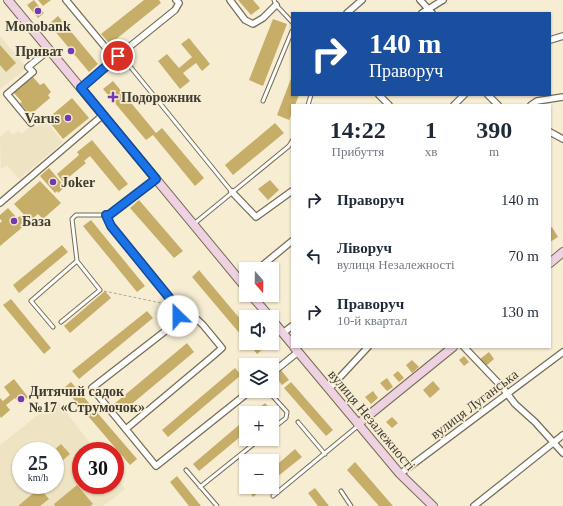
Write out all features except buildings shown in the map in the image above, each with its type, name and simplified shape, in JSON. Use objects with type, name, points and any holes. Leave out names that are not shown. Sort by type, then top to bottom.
[{"type":"main road","points":[[8,0],[193,224],[239,277]]},
{"type":"main road","points":[[551,262],[563,252]]},
{"type":"main road","points":[[258,302],[264,310]]},
{"type":"main road","points":[[279,328],[291,343]]},
{"type":"main road","points":[[358,424],[452,348]]},
{"type":"main road","name":"вулиця Незалежності","points":[[296,349],[400,474],[432,506]]},
{"type":"street","points":[[66,0],[115,59]]},
{"type":"street","points":[[81,88],[120,54],[176,10],[178,3],[176,0]]},
{"type":"street","points":[[230,0],[245,20],[253,24],[263,18],[275,2]]},
{"type":"street","points":[[348,12],[362,0]]},
{"type":"street","points":[[420,0],[430,11],[443,0]]},
{"type":"street","points":[[551,40],[563,36]]},
{"type":"street","points":[[31,123],[7,94],[33,72],[28,67],[49,50]]},
{"type":"street","points":[[381,96],[388,104]]},
{"type":"street","points":[[455,104],[463,96]]},
{"type":"street","points":[[489,96],[497,104]]},
{"type":"street","points":[[532,104],[537,101],[563,97]]},
{"type":"street","points":[[0,203],[103,115]]},
{"type":"street","points":[[551,133],[563,139]]},
{"type":"street","points":[[232,192],[256,217],[291,192]]},
{"type":"street","points":[[106,215],[111,226],[177,308],[178,316],[173,325],[92,388],[156,466],[241,398]]},
{"type":"street","points":[[266,262],[291,242]]},
{"type":"street","points":[[126,429],[222,348],[203,325],[188,311],[177,308]]},
{"type":"street","points":[[283,333],[291,327]]},
{"type":"street","points":[[329,389],[367,348]]},
{"type":"street","points":[[465,348],[515,404],[535,422],[563,453]]},
{"type":"street","points":[[279,366],[296,349]]},
{"type":"street","name":"вулиця Луганська","points":[[400,474],[563,352]]},
{"type":"street","points":[[474,506],[563,435]]},
{"type":"lane","points":[[275,2],[291,21]]},
{"type":"lane","points":[[263,100],[291,33]]},
{"type":"lane","points":[[120,54],[232,192]]},
{"type":"lane","points":[[193,224],[289,146],[291,143]]},
{"type":"lane","points":[[61,322],[100,290],[77,261],[72,219],[76,215],[109,215],[156,179]]},
{"type":"lane","points":[[53,327],[31,302],[77,261]]},
{"type":"lane","points":[[274,398],[287,412],[286,418],[279,424]]},
{"type":"lane","points":[[298,422],[325,454]]},
{"type":"lane","points":[[273,496],[325,454],[358,424]]},
{"type":"lane","points":[[200,487],[251,446]]},
{"type":"lane","points":[[186,470],[217,506]]},
{"type":"lane","points":[[340,492],[351,506]]},
{"type":"path","points":[[100,290],[177,308]]},
{"type":"shaded area","points":[[0,36],[27,68],[0,89]]},
{"type":"shaded area","points":[[45,120],[63,142],[19,179],[7,165],[1,169],[0,137],[8,130],[13,135],[18,131],[22,134],[33,124],[36,127]]},
{"type":"shaded area","points":[[57,400],[89,442],[72,442],[72,494],[119,494],[103,506],[0,506],[0,445]]},
{"type":"place","name":"Monobank","points":[[38,11]]},
{"type":"place","name":"Приват","points":[[71,51]]},
{"type":"place","name":"Подорожник","points":[[113,97]]},
{"type":"place","name":"Varus","points":[[68,118]]},
{"type":"place","name":"Joker","points":[[53,182]]},
{"type":"place","name":"База","points":[[14,221]]},
{"type":"place","name":"Дитячий садок №17 «Струмочок»","points":[[21,399]]},
{"type":"route","points":[[118,56],[81,88],[156,179],[109,215],[106,215],[111,226],[179,310],[178,316]]}]
